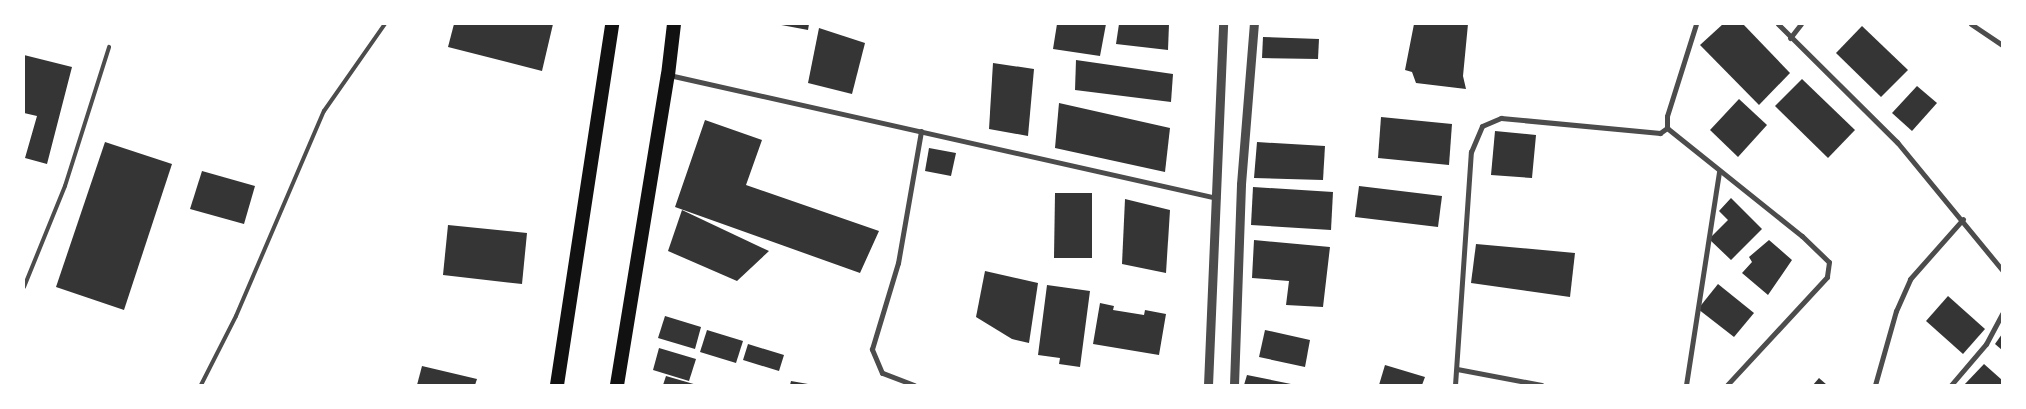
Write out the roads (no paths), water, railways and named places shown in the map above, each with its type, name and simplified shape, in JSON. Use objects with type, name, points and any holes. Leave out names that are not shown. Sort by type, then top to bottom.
[{"type":"highway","points":[[557,385],[612,24]]},
{"type":"highway","points":[[617,385],[668,75],[674,24]]},
{"type":"street","points":[[1208,385],[1223,24]]},
{"type":"street","points":[[1234,385],[1241,184],[1254,24]]},
{"type":"street","points":[[1696,24],[1667,116],[1667,128],[1719,172],[1802,236],[1829,262],[1827,277],[1727,385]]},
{"type":"street","points":[[1778,24],[1897,142],[1963,219],[2002,270]]},
{"type":"street","points":[[1790,38],[1802,24]]},
{"type":"street","points":[[1971,24],[2002,45]]},
{"type":"street","points":[[668,75],[1217,198]]},
{"type":"street","points":[[1455,385],[1471,152],[1482,126],[1501,118],[1660,133],[1667,128]]},
{"type":"street","points":[[914,385],[882,373],[872,349],[898,263],[921,131]]},
{"type":"street","points":[[1686,385],[1719,172]]},
{"type":"street","points":[[1875,385],[1896,311],[1910,279],[1963,219]]},
{"type":"street","points":[[1951,385],[1986,344],[2002,314]]},
{"type":"street","points":[[1457,370],[1542,385]]},
{"type":"lane","points":[[201,385],[236,316],[324,111],[385,24]]},
{"type":"lane","points":[[24,287],[65,186],[109,47]]}]
